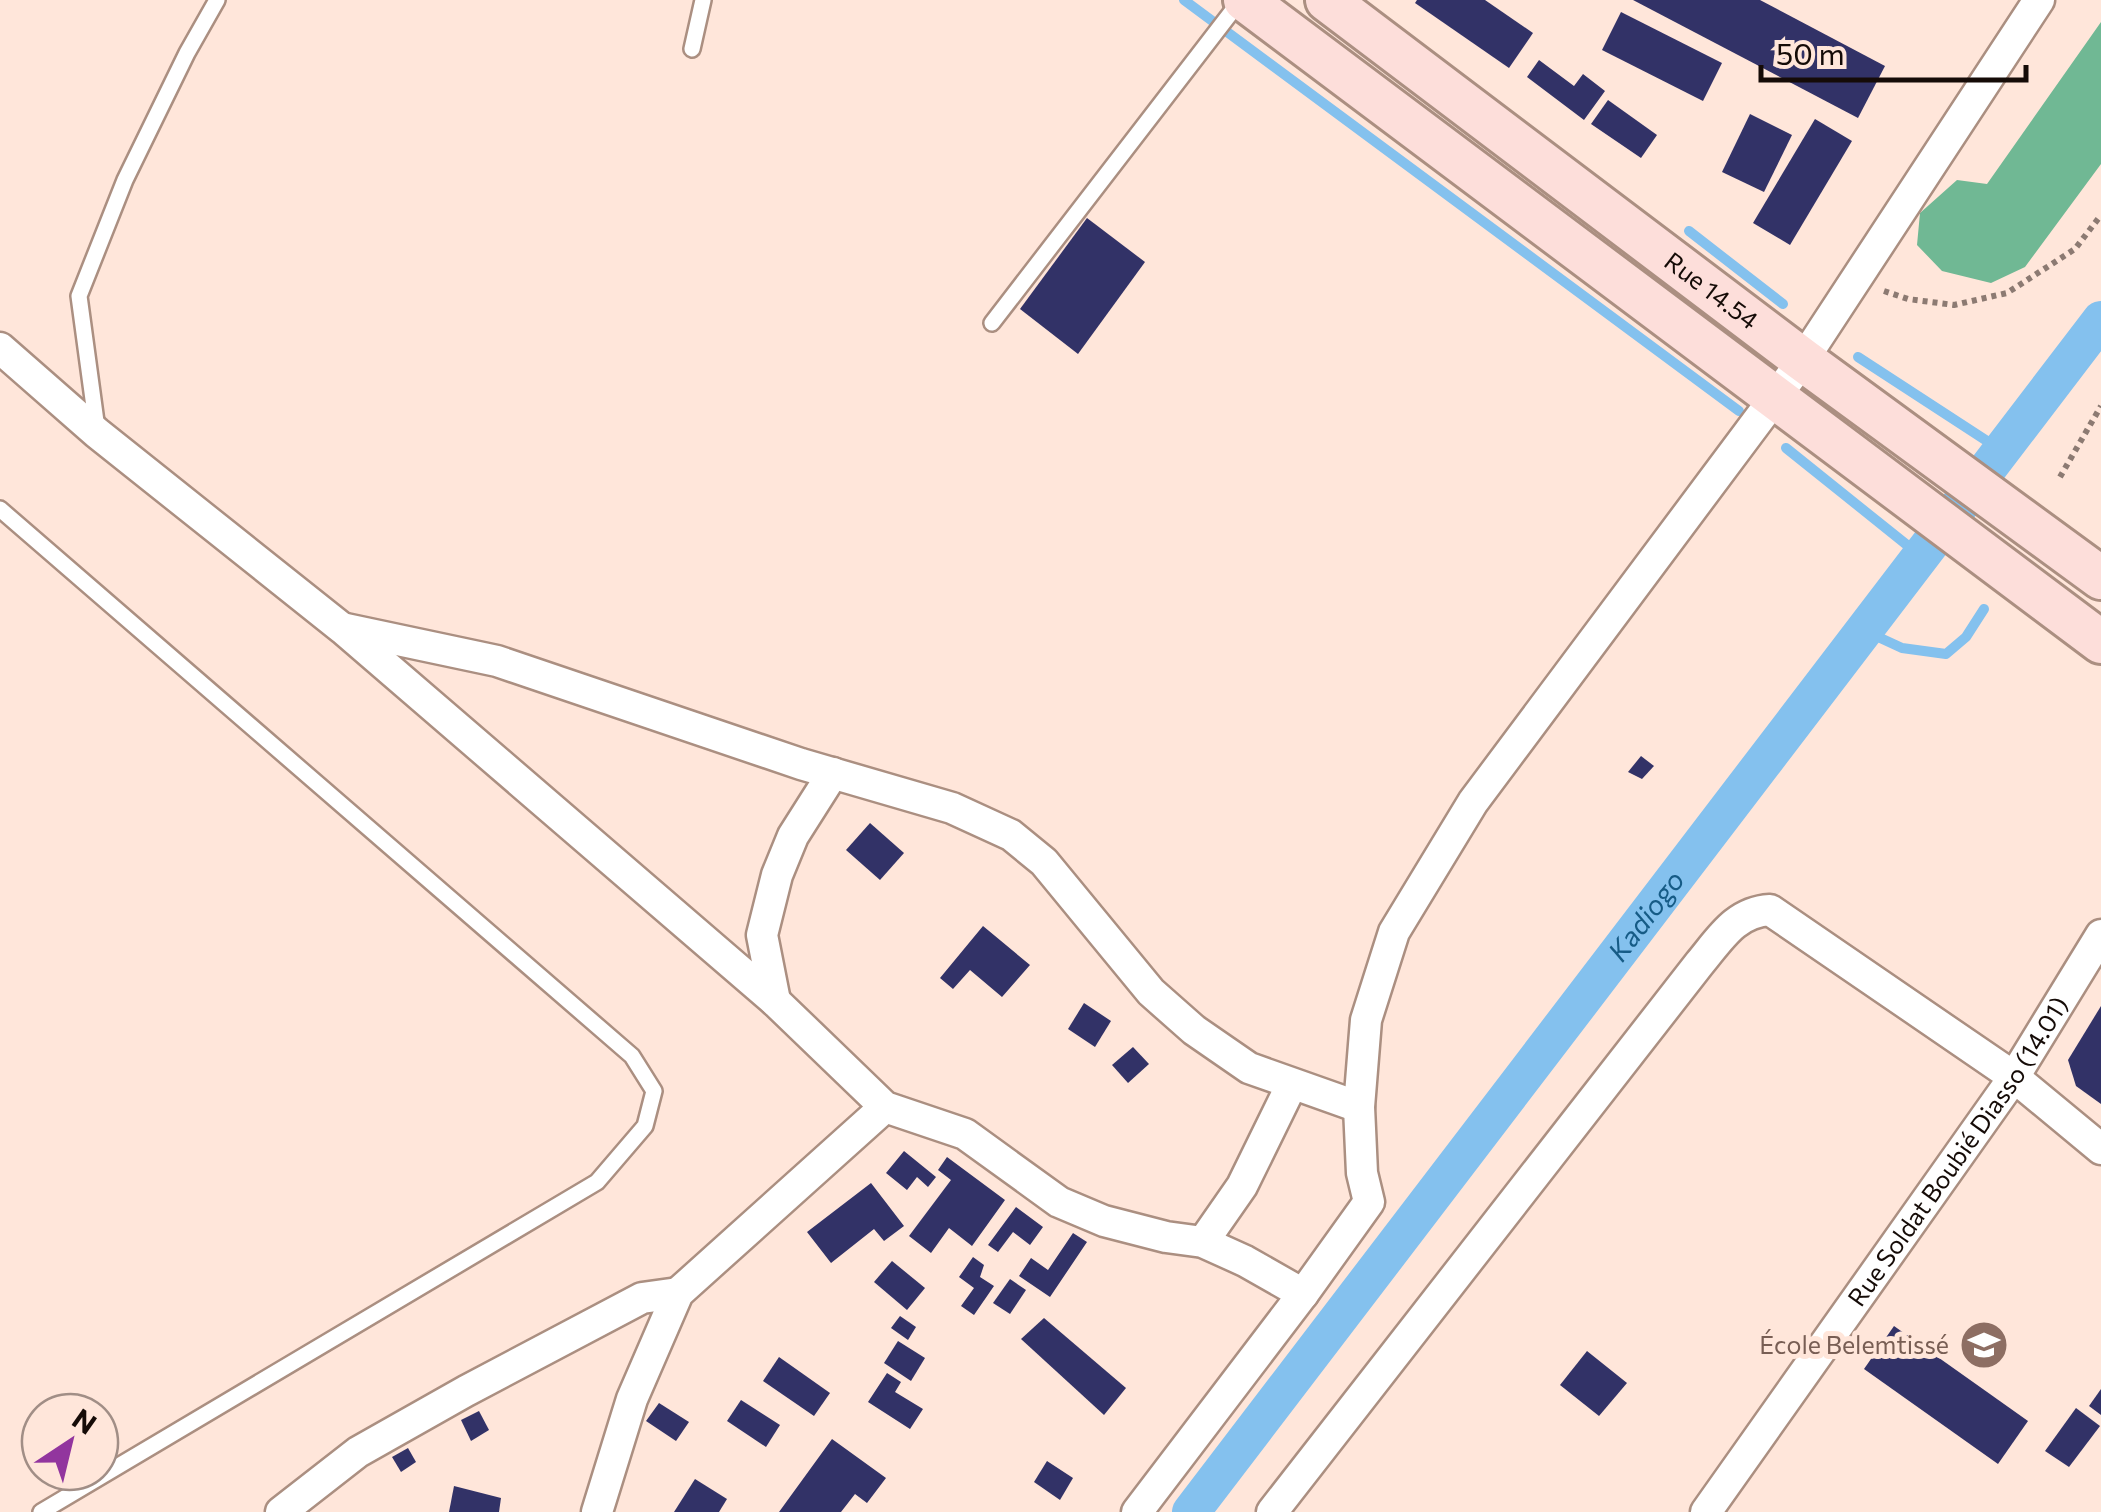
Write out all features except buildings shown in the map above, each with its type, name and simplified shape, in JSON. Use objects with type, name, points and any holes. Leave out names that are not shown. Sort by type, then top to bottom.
[{"type":"main road","name":"Rue 14.54","points":[[1243,0],[2101,642]]},
{"type":"main road","name":"Rue 14.54","points":[[1327,0],[1803,360],[2101,578]]},
{"type":"street","points":[[1137,1512],[1304,1294],[1369,1202],[1362,1173],[1359,1107],[1366,1020],[1394,932],[1473,802],[1803,360],[2040,0]]},
{"type":"street","points":[[0,348],[98,433],[343,629],[774,1001],[885,1107],[965,1134],[1059,1202],[1104,1221],[1203,1242],[1304,1294]]},
{"type":"street","points":[[343,629],[497,660],[833,774],[952,808],[1010,835],[1044,862],[1152,992],[1194,1030],[1249,1068],[1359,1107]]},
{"type":"street","points":[[774,1001],[762,935],[777,875],[792,836],[833,774]]},
{"type":"street","points":[[1272,1512],[1699,964],[1732,924],[1750,911],[1770,910],[2014,1077],[2101,1149]]},
{"type":"street","name":"Rue Soldat Boubié Diasso (14.01)","points":[[1706,1512],[2014,1077],[2101,935]]},
{"type":"street","points":[[1203,1242],[1242,1186],[1292,1084]]},
{"type":"street","points":[[598,1512],[632,1399],[678,1292],[885,1107]]},
{"type":"street","points":[[282,1512],[358,1452],[466,1391],[642,1298],[678,1292]]},
{"type":"lane","points":[[98,433],[79,296],[125,180],[217,0]]},
{"type":"lane","points":[[692,49],[703,0]]},
{"type":"lane","points":[[992,323],[1243,0]]},
{"type":"lane","points":[[0,509],[632,1056],[654,1092],[645,1126],[597,1182],[41,1512]]},
{"type":"path","points":[[1854,282],[1908,298],[1954,305],[2007,293],[2074,249],[2101,215]]},
{"type":"path","points":[[2060,477],[2101,406]]},
{"type":"green space","points":[[2101,22],[2101,164],[2025,267],[1991,283],[1942,271],[1917,245],[1920,213],[1957,180],[1987,184]]},
{"type":"waterway","points":[[1184,0],[1739,411]]},
{"type":"waterway","points":[[1689,231],[1783,304]]},
{"type":"waterway","name":"Kadiogo","points":[[1191,1512],[2101,320]]},
{"type":"waterway","points":[[1858,357],[1987,441],[2007,441]]},
{"type":"waterway","points":[[1786,448],[1907,545],[1913,564]]},
{"type":"waterway","points":[[1863,630],[1902,648],[1946,654],[1966,637],[1984,609]]},
{"type":"place","name":"École Belemtissé","points":[[1984,1345]]}]
